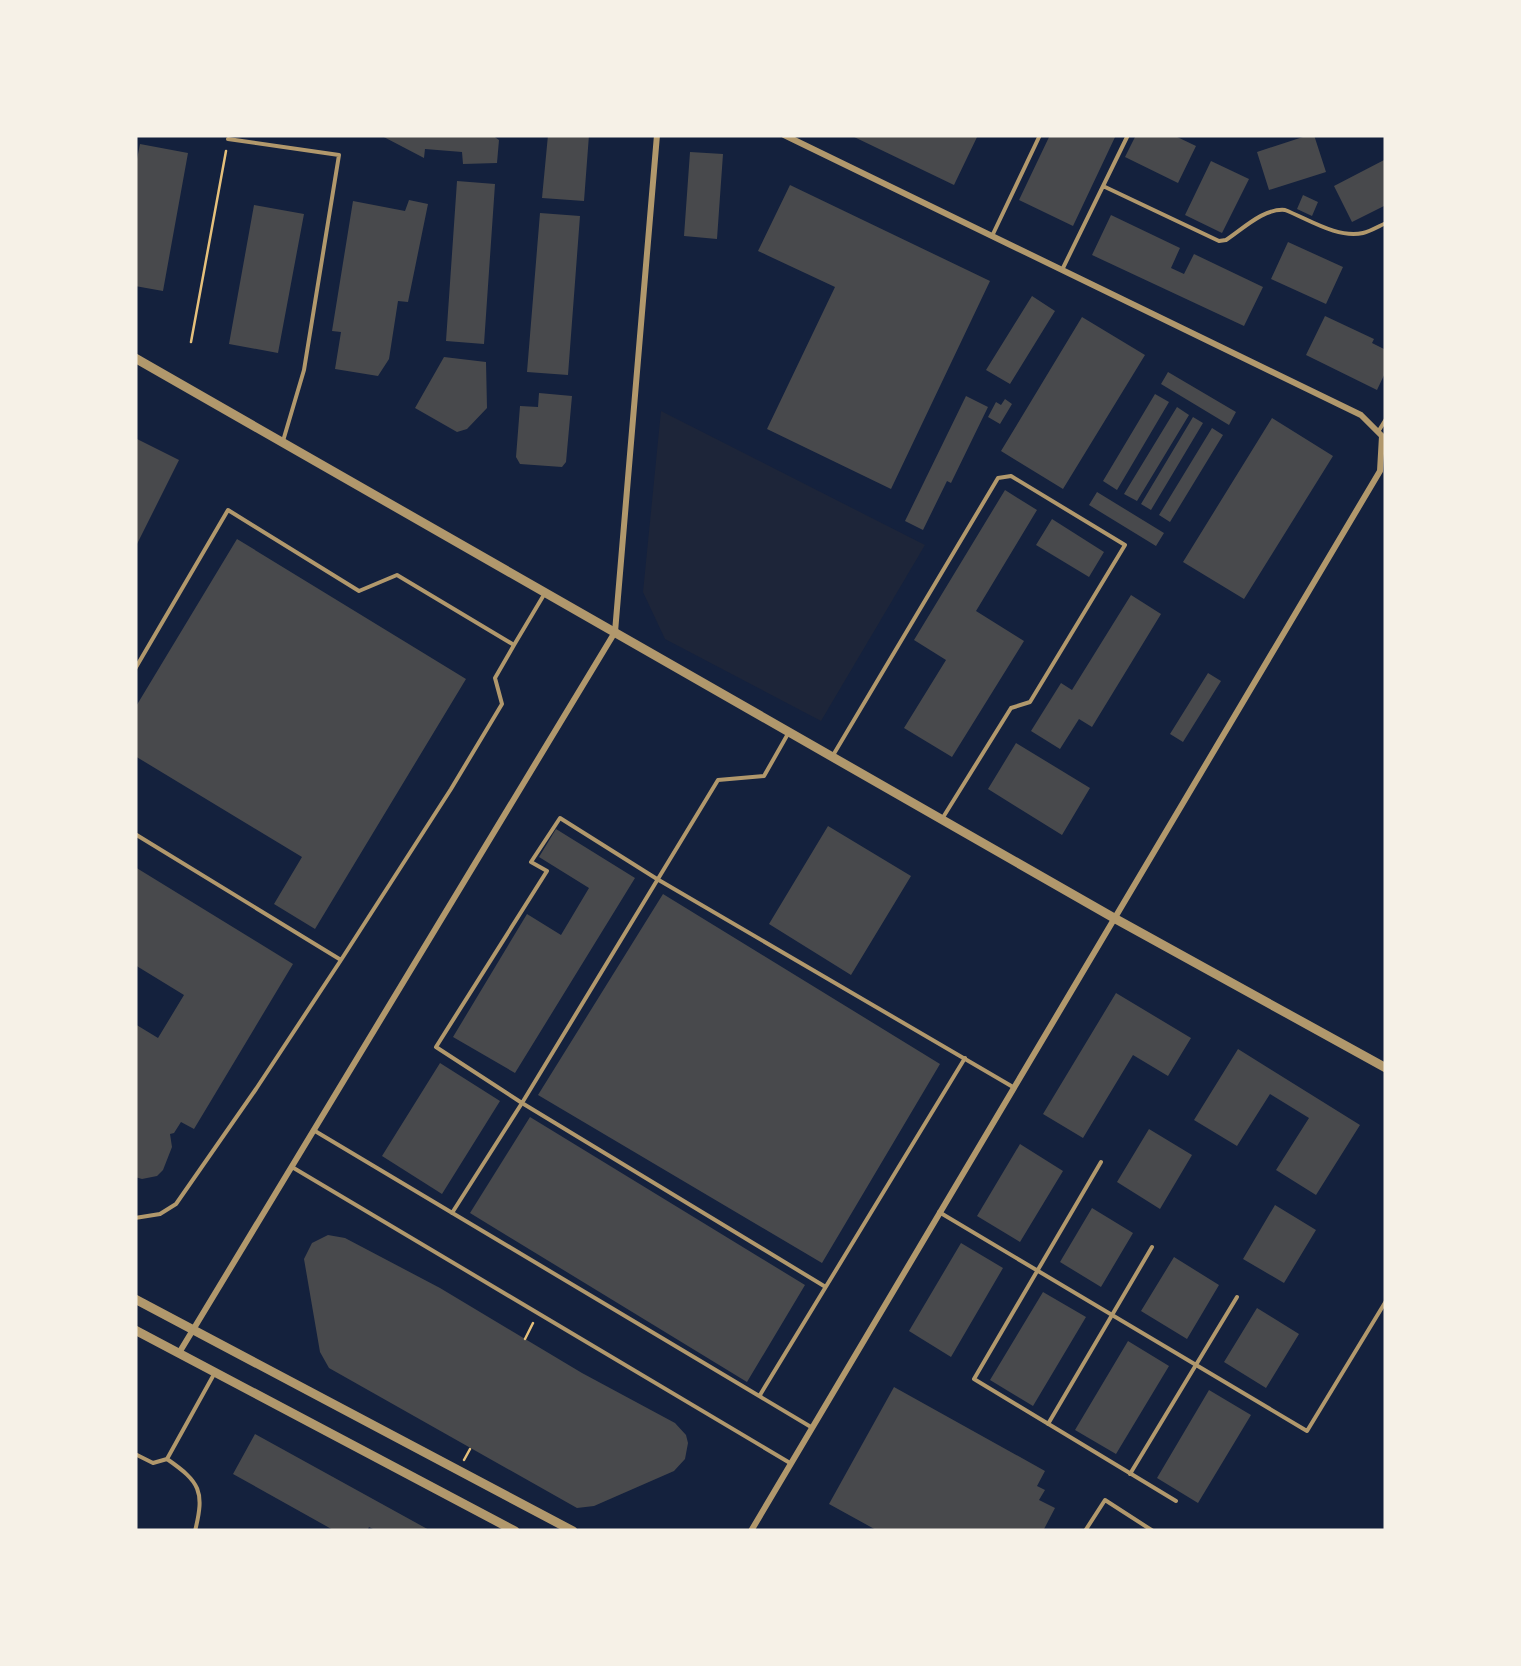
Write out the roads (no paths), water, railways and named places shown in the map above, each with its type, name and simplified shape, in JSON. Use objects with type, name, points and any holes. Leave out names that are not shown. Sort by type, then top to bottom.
[{"type":"street","points":[[179,1353],[615,632],[657,135]]},
{"type":"street","points":[[750,1531],[1380,471],[1382,436],[1360,415],[784,135]]},
{"type":"street","points":[[135,358],[1114,918],[1386,1068]]},
{"type":"street","points":[[135,1300],[573,1531]]},
{"type":"street","points":[[135,1330],[515,1531]]},
{"type":"street","points":[[489,1531],[495,1520]]},
{"type":"lane","points":[[992,236],[1040,135]]},
{"type":"lane","points":[[1062,270],[1128,135]]},
{"type":"lane","points":[[228,138],[339,155],[304,370],[283,441]]},
{"type":"lane","points":[[1103,186],[1219,241],[1276,209],[1338,232],[1366,232],[1386,223]]},
{"type":"lane","points":[[1378,432],[1386,420]]},
{"type":"lane","points":[[832,757],[998,478],[1011,476],[1125,545],[1030,702],[1011,708],[942,820]]},
{"type":"lane","points":[[135,669],[228,510],[359,591],[397,575],[514,645]]},
{"type":"lane","points":[[135,1218],[160,1214],[176,1204],[341,960],[502,704],[495,678],[546,592]]},
{"type":"lane","points":[[452,1213],[718,780],[764,776],[789,732]]},
{"type":"lane","points":[[824,1286],[436,1046],[547,871],[532,862],[560,818],[1013,1087]]},
{"type":"lane","points":[[135,834],[341,960]]},
{"type":"lane","points":[[759,1398],[965,1058]]},
{"type":"lane","points":[[314,1131],[812,1427]]},
{"type":"lane","points":[[1100,1162],[974,1379],[1176,1501]]},
{"type":"lane","points":[[292,1167],[790,1463]]},
{"type":"lane","points":[[939,1212],[1307,1432],[1386,1300]]},
{"type":"lane","points":[[1048,1424],[1152,1247]]},
{"type":"lane","points":[[1130,1474],[1237,1297]]},
{"type":"lane","points":[[135,1454],[153,1464],[167,1459],[214,1372]]},
{"type":"lane","points":[[167,1459],[189,1474],[198,1490],[200,1510],[194,1531]]},
{"type":"lane","points":[[1086,1531],[1105,1500],[1153,1531]]}]
